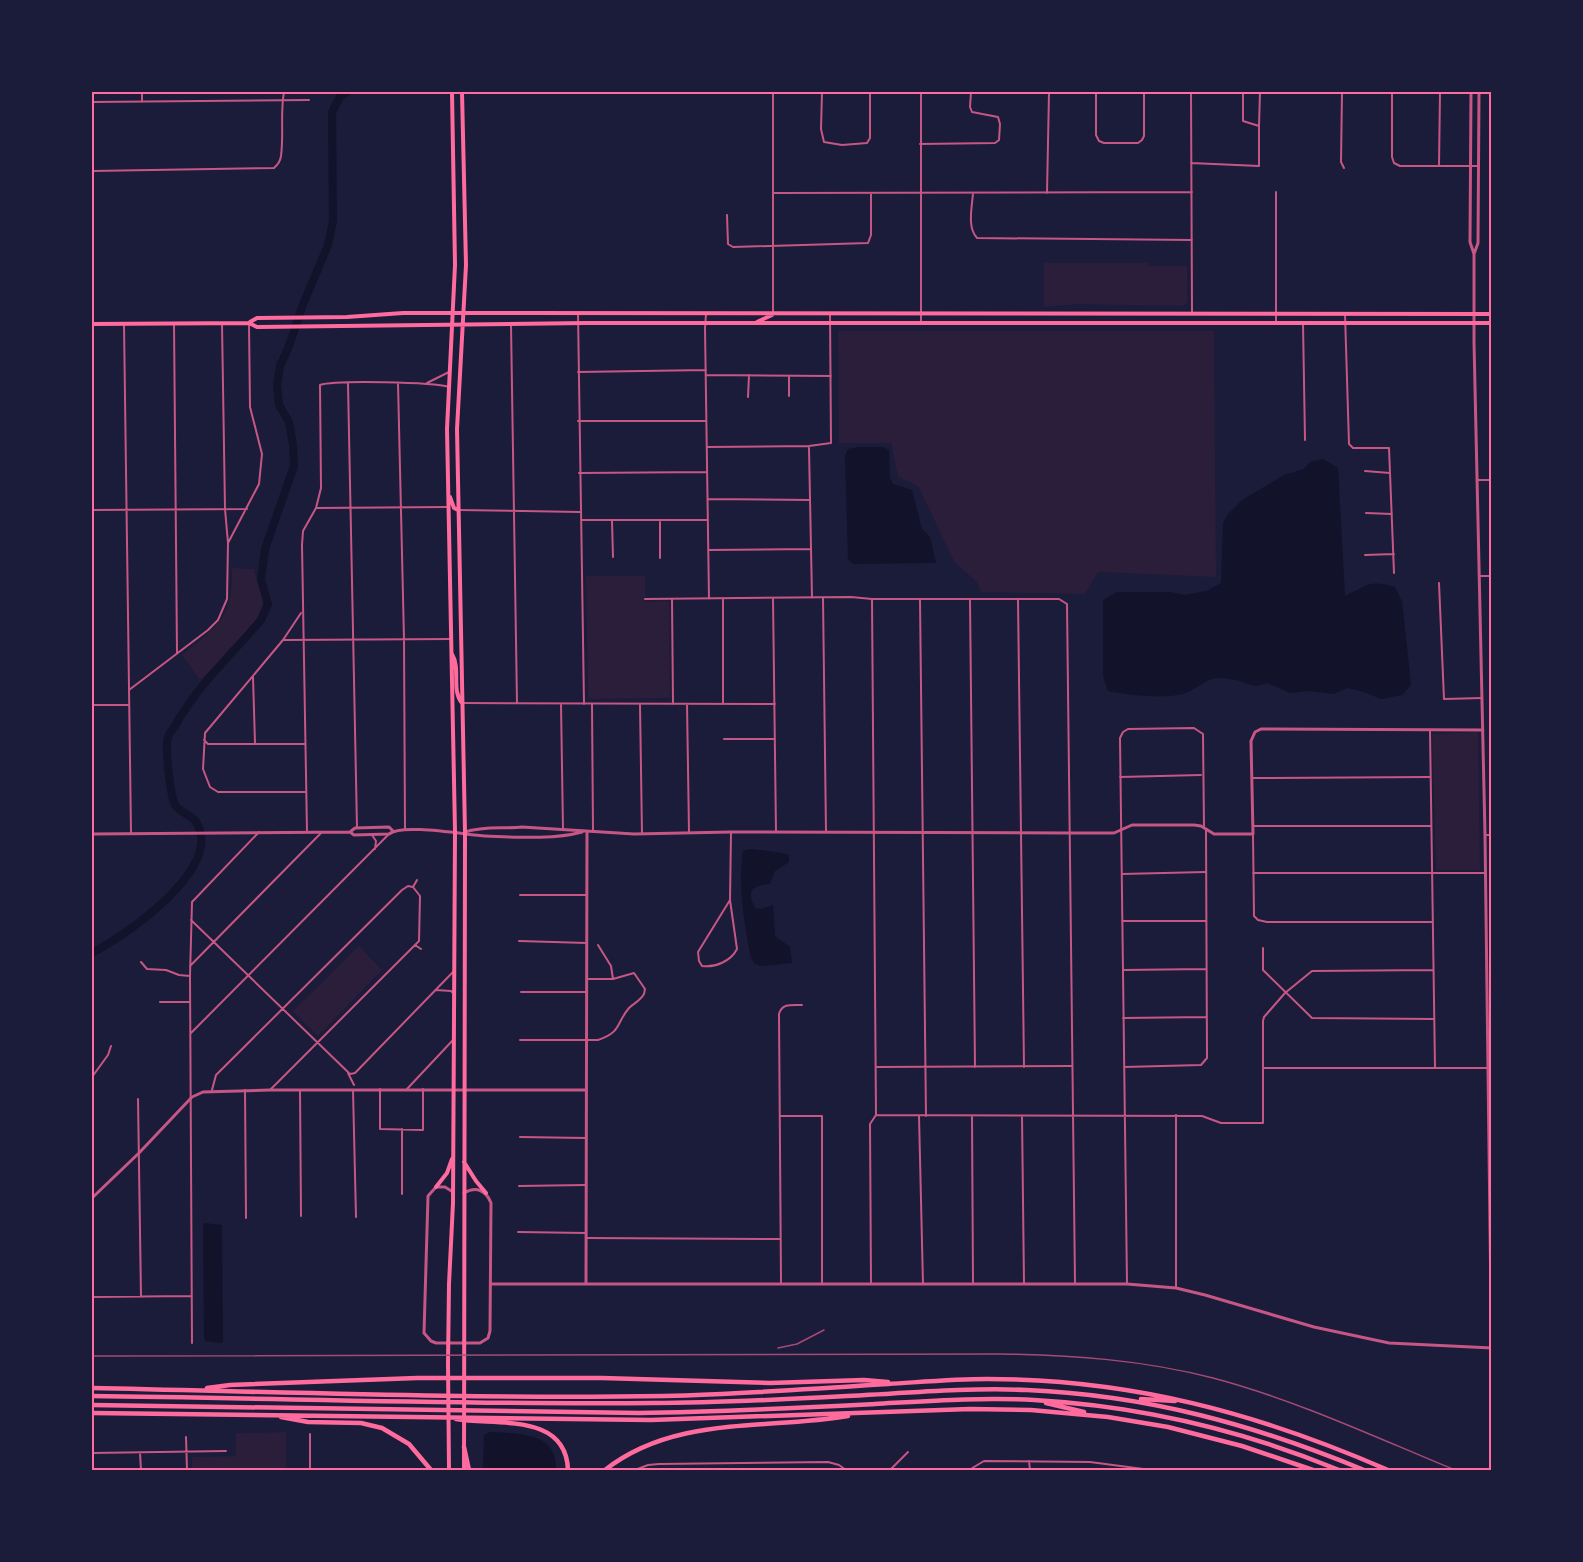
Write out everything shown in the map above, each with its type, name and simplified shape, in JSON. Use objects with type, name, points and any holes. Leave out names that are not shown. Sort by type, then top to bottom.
[{"type":"highway","points":[[191,1390],[230,1385],[391,1378],[602,1378],[770,1383],[864,1380],[902,1383]]},
{"type":"highway","points":[[92,1388],[362,1394],[655,1396],[987,1379],[1050,1381],[1127,1390],[1190,1401],[1294,1432],[1388,1470]]},
{"type":"highway","points":[[92,1396],[639,1404],[1011,1389],[1190,1401]]},
{"type":"highway","points":[[1119,1398],[1179,1409],[1254,1429],[1313,1449],[1364,1470]]},
{"type":"highway","points":[[92,1405],[639,1413],[737,1411],[969,1399],[1032,1400],[1124,1409],[1185,1420],[1267,1443],[1339,1470]]},
{"type":"highway","points":[[1032,1400],[1212,1438],[1313,1470]]},
{"type":"highway","points":[[92,1413],[651,1420],[1000,1409],[1107,1417]]},
{"type":"highway","points":[[605,1470],[642,1448],[683,1433],[823,1420],[869,1412]]},
{"type":"highway","points":[[269,1414],[308,1422],[361,1423],[378,1426],[396,1434],[409,1444],[431,1470]]},
{"type":"highway","points":[[439,1416],[475,1422],[526,1424],[538,1427],[561,1446],[566,1456],[568,1470]]},
{"type":"highway","points":[[464,1447],[469,1470]]},
{"type":"main road","points":[[449,1470],[448,1378],[454,1155],[455,831],[448,387],[455,265],[452,92]]},
{"type":"main road","points":[[462,92],[466,265],[458,429],[458,520],[465,832],[464,1470]]},
{"type":"main road","points":[[1180,322],[1186,320],[1192,312]]},
{"type":"main road","points":[[249,323],[257,318],[347,317],[403,313],[1491,314]]},
{"type":"main road","points":[[757,323],[773,314]]},
{"type":"main road","points":[[335,327],[347,317]]},
{"type":"main road","points":[[92,324],[249,323],[257,327],[335,327],[452,323],[1491,323]]},
{"type":"main road","points":[[449,494],[453,505],[458,510]]},
{"type":"main road","points":[[449,507],[454,511],[458,520]]},
{"type":"main road","points":[[451,653],[456,662],[457,693],[462,703]]},
{"type":"main road","points":[[436,1187],[447,1173],[454,1155]]},
{"type":"main road","points":[[463,1161],[486,1193]]},
{"type":"street","points":[[92,92],[92,102],[309,100]]},
{"type":"street","points":[[142,92],[142,102]]},
{"type":"street","points":[[92,171],[273,168],[279,164],[281,156],[284,92]]},
{"type":"street","points":[[773,92],[773,314]]},
{"type":"street","points":[[822,92],[821,129],[824,142],[850,144],[867,143],[870,138],[870,92]]},
{"type":"street","points":[[921,92],[919,194],[921,322]]},
{"type":"street","points":[[920,144],[995,143],[999,140],[998,117],[972,112],[971,92]]},
{"type":"street","points":[[1047,192],[1049,92]]},
{"type":"street","points":[[1096,92],[1096,135],[1098,141],[1104,143],[1138,143],[1142,140],[1144,136],[1144,92]]},
{"type":"street","points":[[1191,92],[1192,312]]},
{"type":"street","points":[[1243,92],[1244,121],[1259,126]]},
{"type":"street","points":[[1191,163],[1258,166],[1260,92]]},
{"type":"street","points":[[1342,92],[1341,162],[1344,168]]},
{"type":"street","points":[[1392,92],[1392,157],[1394,163],[1400,166],[1479,166]]},
{"type":"street","points":[[1439,166],[1440,92]]},
{"type":"street","points":[[1471,92],[1470,242],[1474,254]]},
{"type":"street","points":[[1479,92],[1478,243],[1474,254],[1473,323],[1490,1096],[1491,1382]]},
{"type":"street","points":[[774,193],[1192,192]]},
{"type":"street","points":[[1276,192],[1276,323]]},
{"type":"street","points":[[727,215],[728,244],[733,247],[868,243],[871,235],[871,193]]},
{"type":"street","points":[[973,193],[971,224],[977,238],[1192,240]]},
{"type":"street","points":[[578,313],[584,704]]},
{"type":"street","points":[[707,447],[809,446],[831,443],[830,313]]},
{"type":"street","points":[[706,314],[710,599]]},
{"type":"street","points":[[1345,314],[1349,444],[1353,448],[1389,448],[1394,573]]},
{"type":"street","points":[[174,323],[177,653]]},
{"type":"street","points":[[129,690],[208,630],[218,620],[224,608],[228,590],[228,543],[225,508],[222,323]]},
{"type":"street","points":[[228,543],[260,484],[262,454],[250,407],[249,323]]},
{"type":"street","points":[[1303,323],[1305,440]]},
{"type":"street","points":[[124,324],[131,834]]},
{"type":"street","points":[[511,324],[517,703]]},
{"type":"street","points":[[578,372],[706,370]]},
{"type":"street","points":[[424,384],[449,372]]},
{"type":"street","points":[[706,375],[831,376]]},
{"type":"street","points":[[748,397],[749,375]]},
{"type":"street","points":[[789,376],[789,396]]},
{"type":"street","points":[[348,383],[357,828]]},
{"type":"street","points":[[398,383],[404,639],[405,831]]},
{"type":"street","points":[[307,832],[302,545],[303,531],[316,508],[321,488],[320,385],[398,383],[448,387]]},
{"type":"street","points":[[578,421],[706,421]]},
{"type":"street","points":[[809,446],[812,598]]},
{"type":"street","points":[[1365,471],[1390,473]]},
{"type":"street","points":[[579,473],[707,472]]},
{"type":"street","points":[[1477,480],[1491,480]]},
{"type":"street","points":[[708,499],[810,500]]},
{"type":"street","points":[[316,508],[449,507]]},
{"type":"street","points":[[92,510],[247,509]]},
{"type":"street","points":[[458,510],[580,512]]},
{"type":"street","points":[[1366,513],[1392,514]]},
{"type":"street","points":[[581,520],[708,520]]},
{"type":"street","points":[[612,520],[613,557]]},
{"type":"street","points":[[660,521],[660,558]]},
{"type":"street","points":[[709,550],[811,549]]},
{"type":"street","points":[[1365,555],[1394,554]]},
{"type":"street","points":[[1479,576],[1491,576]]},
{"type":"street","points":[[1439,583],[1444,699],[1482,698]]},
{"type":"street","points":[[774,598],[776,832]]},
{"type":"street","points":[[823,598],[826,832]]},
{"type":"street","points":[[645,599],[1064,600],[1067,604],[1075,1284]]},
{"type":"street","points":[[672,599],[673,704]]},
{"type":"street","points":[[723,599],[723,704]]},
{"type":"street","points":[[871,1284],[870,1124],[876,1115],[872,599]]},
{"type":"street","points":[[920,599],[926,1116]]},
{"type":"street","points":[[969,600],[975,1067]]},
{"type":"street","points":[[1018,600],[1024,1067]]},
{"type":"street","points":[[303,610],[283,640],[205,733],[203,769],[210,787],[218,792],[305,792]]},
{"type":"street","points":[[283,640],[451,639]]},
{"type":"street","points":[[253,676],[255,743]]},
{"type":"street","points":[[462,703],[775,704]]},
{"type":"street","points":[[561,704],[563,829]]},
{"type":"street","points":[[592,704],[593,832]]},
{"type":"street","points":[[640,704],[642,834]]},
{"type":"street","points":[[687,704],[689,832]]},
{"type":"street","points":[[92,705],[129,705]]},
{"type":"street","points":[[1124,1066],[1200,1065],[1207,1058],[1203,734],[1194,728],[1128,729],[1120,738],[1123,1018],[1127,1284]]},
{"type":"street","points":[[1433,922],[1267,922],[1258,920],[1254,915],[1251,741],[1255,732],[1261,729],[1483,730]]},
{"type":"street","points":[[1430,730],[1435,1067]]},
{"type":"street","points":[[724,739],[775,740]]},
{"type":"street","points":[[204,740],[208,744],[305,744]]},
{"type":"street","points":[[1120,777],[1203,775]]},
{"type":"street","points":[[1252,778],[1430,777]]},
{"type":"street","points":[[465,832],[478,827],[505,829],[522,827],[642,834],[689,832],[1070,833],[1114,832],[1132,825],[1194,825],[1214,834],[1253,834]]},
{"type":"street","points":[[1253,826],[1431,826]]},
{"type":"street","points":[[92,834],[350,832],[357,828],[389,827],[393,831]]},
{"type":"street","points":[[191,1033],[393,831],[455,831],[484,836],[568,836],[585,832]]},
{"type":"street","points":[[192,1343],[190,966],[192,902],[259,832]]},
{"type":"street","points":[[190,966],[322,832]]},
{"type":"street","points":[[350,832],[354,835],[389,834]]},
{"type":"street","points":[[585,832],[586,1284]]},
{"type":"street","points":[[730,900],[698,952],[702,966],[710,967],[721,963],[737,949],[730,900],[731,832]]},
{"type":"street","points":[[372,834],[376,841],[375,849]]},
{"type":"street","points":[[1485,835],[1491,835]]},
{"type":"street","points":[[1122,874],[1205,872]]},
{"type":"street","points":[[1253,873],[1486,873]]},
{"type":"street","points":[[413,887],[417,880]]},
{"type":"street","points":[[212,1090],[216,1076],[402,890],[408,886],[413,887],[420,896],[419,941],[270,1090]]},
{"type":"street","points":[[520,895],[586,895]]},
{"type":"street","points":[[191,920],[349,1074],[353,1087]]},
{"type":"street","points":[[1122,921],[1205,921]]},
{"type":"street","points":[[519,941],[587,944]]},
{"type":"street","points":[[415,945],[421,950]]},
{"type":"street","points":[[598,945],[611,966],[613,979]]},
{"type":"street","points":[[1263,948],[1262,969],[1312,1018],[1434,1019]]},
{"type":"street","points":[[141,962],[147,969],[166,970],[190,976]]},
{"type":"street","points":[[1123,970],[1206,969]]},
{"type":"street","points":[[876,1115],[1202,1116],[1221,1123],[1263,1123],[1264,1017],[1285,993],[1312,971],[1433,970]]},
{"type":"street","points":[[356,1217],[353,1087],[355,1073],[453,972]]},
{"type":"street","points":[[520,1040],[598,1040],[613,1033],[620,1026],[628,1010],[644,994],[645,989],[634,973],[613,979],[587,979]]},
{"type":"street","points":[[436,990],[451,991],[453,994]]},
{"type":"street","points":[[521,992],[587,992]]},
{"type":"street","points":[[160,1002],[190,1002]]},
{"type":"street","points":[[781,1283],[779,1014],[780,1008],[785,1005],[802,1005]]},
{"type":"street","points":[[1123,1018],[1207,1017]]},
{"type":"street","points":[[407,1089],[453,1040]]},
{"type":"street","points":[[92,1077],[108,1055],[111,1046]]},
{"type":"street","points":[[876,1067],[1071,1066]]},
{"type":"street","points":[[1264,1068],[1488,1068]]},
{"type":"street","points":[[349,1074],[355,1073]]},
{"type":"street","points":[[92,1198],[192,1097],[212,1090],[300,1090],[353,1087],[586,1090]]},
{"type":"street","points":[[380,1089],[380,1129],[423,1130],[423,1089]]},
{"type":"street","points":[[245,1090],[246,1218]]},
{"type":"street","points":[[300,1090],[301,1216]]},
{"type":"street","points":[[138,1099],[141,1297]]},
{"type":"street","points":[[1022,1115],[1024,1284]]},
{"type":"street","points":[[780,1116],[822,1116],[822,1284]]},
{"type":"street","points":[[919,1116],[923,1284]]},
{"type":"street","points":[[972,1116],[973,1284]]},
{"type":"street","points":[[1176,1116],[1176,1288]]},
{"type":"street","points":[[402,1129],[402,1194]]},
{"type":"street","points":[[520,1137],[586,1138]]},
{"type":"street","points":[[519,1186],[586,1185]]},
{"type":"street","points":[[453,1192],[445,1187],[436,1187],[430,1192],[428,1204],[424,1334],[426,1338],[436,1343],[480,1343],[485,1341],[490,1331],[491,1207],[486,1193],[474,1189],[463,1193]]},
{"type":"street","points":[[518,1232],[586,1233]]},
{"type":"street","points":[[586,1238],[779,1239]]},
{"type":"street","points":[[491,1284],[1127,1284],[1176,1288],[1205,1294],[1357,1338],[1396,1344],[1491,1348]]},
{"type":"street","points":[[92,1298],[192,1296]]},
{"type":"street","points":[[310,1434],[310,1470]]},
{"type":"street","points":[[186,1437],[187,1470]]},
{"type":"street","points":[[92,1453],[226,1452]]},
{"type":"street","points":[[890,1470],[908,1452]]},
{"type":"street","points":[[140,1453],[141,1470]]},
{"type":"street","points":[[969,1470],[984,1461],[1090,1462],[1151,1470]]},
{"type":"street","points":[[1029,1461],[1029,1470]]},
{"type":"street","points":[[635,1470],[659,1464],[828,1462],[846,1470]]},
{"type":"shaded area","points":[[1044,263],[1148,263],[1148,266],[1187,266],[1187,302],[1183,306],[1077,304],[1044,307]]},
{"type":"shaded area","points":[[838,331],[1214,331],[1216,577],[1098,572],[1085,594],[981,592],[976,581],[955,563],[918,486],[898,477],[891,443],[839,443]]},
{"type":"shaded area","points":[[883,447],[889,450],[890,478],[893,484],[912,490],[922,529],[930,537],[936,563],[853,564],[848,559],[845,455],[848,449]]},
{"type":"shaded area","points":[[1323,459],[1338,468],[1345,596],[1368,585],[1379,584],[1395,587],[1402,601],[1411,685],[1402,695],[1381,699],[1347,688],[1334,694],[1307,691],[1290,693],[1267,683],[1254,685],[1217,678],[1183,694],[1175,695],[1146,696],[1108,691],[1103,676],[1103,600],[1117,592],[1170,592],[1185,595],[1206,591],[1221,583],[1223,523],[1228,514],[1242,500],[1284,475],[1304,469],[1310,462]]},
{"type":"shaded area","points":[[232,568],[254,569],[263,596],[261,609],[238,643],[200,680],[182,655],[214,628],[221,619],[230,599]]},
{"type":"shaded area","points":[[586,576],[645,576],[645,602],[669,601],[670,698],[588,699]]},
{"type":"shaded area","points":[[1478,732],[1480,870],[1436,870],[1432,734]]},
{"type":"shaded area","points":[[750,849],[789,855],[789,862],[775,871],[770,884],[752,890],[751,897],[755,908],[760,909],[773,905],[775,936],[790,947],[792,963],[761,966],[755,964],[751,958],[741,891],[743,851]]},
{"type":"shaded area","points":[[359,946],[382,970],[318,1036],[293,1011]]},
{"type":"shaded area","points":[[203,1223],[222,1225],[223,1341],[221,1343],[204,1339]]},
{"type":"shaded area","points":[[286,1432],[286,1470],[192,1470],[192,1457],[236,1456],[236,1433]]},
{"type":"shaded area","points":[[490,1432],[513,1433],[543,1441],[555,1457],[556,1470],[483,1470],[484,1435]]},
{"type":"waterway","points":[[92,953],[147,916],[185,879],[197,859],[201,840],[196,822],[177,807],[173,800],[167,740],[194,697],[261,620],[268,604],[261,580],[265,549],[294,466],[289,422],[279,405],[277,385],[280,366],[328,245],[333,221],[332,112],[340,97],[347,92]]},
{"type":"railway","points":[[778,1348],[797,1344],[824,1330]]},
{"type":"railway","points":[[92,1356],[1001,1354],[1081,1357],[1160,1367],[1244,1387],[1335,1420],[1455,1470]]}]
